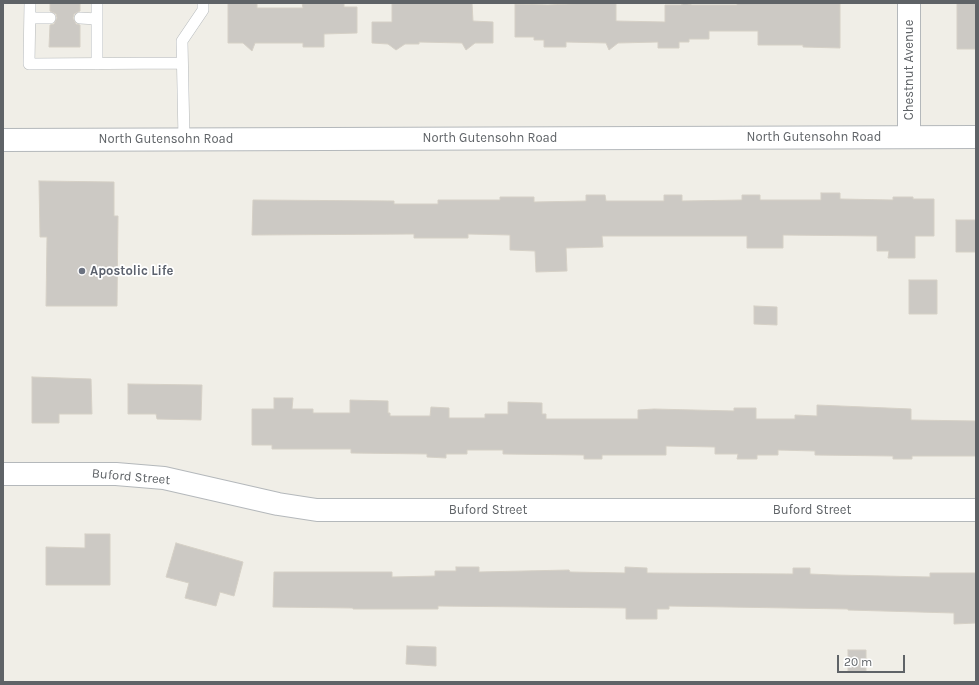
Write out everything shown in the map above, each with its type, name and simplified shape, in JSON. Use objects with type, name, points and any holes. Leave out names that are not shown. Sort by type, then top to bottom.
[{"type":"street","name":"Chestnut Avenue","points":[[908,136],[909,3]]},
{"type":"street","name":"North Gutensohn Road","points":[[3,140],[908,136],[976,137]]},
{"type":"street","name":"Buford Street","points":[[3,474],[116,474],[164,478],[278,504],[317,510],[976,510]]},
{"type":"lane","points":[[30,3],[29,64],[182,63]]},
{"type":"lane","points":[[97,3],[97,64]]},
{"type":"lane","points":[[184,139],[182,41],[203,10],[203,3]]},
{"type":"lane","points":[[30,18],[50,18]]},
{"type":"lane","points":[[80,18],[97,19]]},
{"type":"building","points":[[50,3],[80,3],[80,11],[74,14],[73,18],[76,24],[80,25],[80,47],[49,47],[50,25],[54,24],[57,18],[56,14],[50,11]]},
{"type":"building","points":[[228,3],[257,3],[257,8],[303,8],[302,3],[344,3],[344,7],[357,7],[357,33],[324,34],[324,47],[303,47],[303,43],[255,43],[252,51],[243,43],[228,43]]},
{"type":"building","points":[[392,3],[472,3],[473,21],[493,22],[493,43],[475,43],[466,50],[462,43],[419,42],[419,44],[405,44],[396,50],[388,44],[372,43],[372,22],[392,22]]},
{"type":"building","points":[[616,3],[616,21],[665,22],[665,5],[681,5],[684,3],[692,5],[737,5],[737,3],[840,3],[840,48],[803,47],[803,45],[758,45],[758,31],[709,31],[709,39],[689,39],[689,42],[679,42],[679,48],[658,48],[658,42],[618,43],[609,50],[606,43],[566,42],[566,47],[544,47],[544,40],[534,40],[534,37],[515,37],[515,4],[548,5]]},
{"type":"building","points":[[957,3],[976,3],[976,49],[957,49]]},
{"type":"building","name":"Apostolic Life","points":[[39,181],[114,182],[114,216],[118,216],[117,306],[46,306],[47,237],[40,237]]},
{"type":"building","points":[[821,193],[840,193],[840,199],[893,200],[893,197],[913,197],[913,199],[934,199],[934,236],[915,236],[915,258],[888,258],[889,251],[877,251],[877,236],[783,235],[783,248],[747,248],[747,236],[602,236],[603,247],[566,248],[567,271],[536,272],[535,251],[510,250],[510,235],[468,234],[468,238],[414,238],[414,234],[252,235],[253,200],[394,201],[394,204],[438,204],[438,200],[500,200],[500,197],[534,197],[534,202],[586,201],[586,195],[605,195],[606,201],[664,201],[664,195],[682,195],[682,201],[742,200],[742,195],[760,195],[760,200],[821,200]]},
{"type":"building","points":[[956,220],[976,220],[976,252],[956,252]]},
{"type":"building","points":[[909,280],[937,280],[937,314],[909,314]]},
{"type":"building","points":[[754,306],[777,307],[777,325],[754,324]]},
{"type":"building","points":[[32,377],[91,379],[92,414],[59,414],[59,423],[32,423]]},
{"type":"building","points":[[128,384],[202,385],[201,420],[157,419],[156,414],[128,414]]},
{"type":"building","points":[[274,398],[293,398],[292,409],[313,409],[313,413],[350,413],[350,400],[388,401],[388,413],[390,413],[390,416],[430,416],[431,407],[449,408],[449,418],[485,418],[485,414],[508,414],[508,402],[542,403],[542,414],[546,414],[546,419],[638,419],[638,410],[654,409],[734,411],[734,408],[756,408],[756,419],[795,419],[795,415],[817,416],[817,405],[911,409],[911,420],[976,421],[976,456],[912,456],[912,459],[893,459],[893,456],[815,455],[815,451],[778,450],[778,455],[757,455],[757,459],[737,459],[738,454],[715,454],[715,447],[666,446],[666,455],[602,455],[602,459],[584,459],[584,455],[503,454],[503,450],[467,450],[467,454],[446,454],[446,458],[427,457],[427,454],[351,453],[351,449],[272,449],[272,445],[252,445],[252,409],[274,409]]},
{"type":"building","points":[[85,534],[110,534],[110,585],[46,585],[46,547],[85,548]]},
{"type":"building","points":[[176,543],[243,562],[234,596],[220,592],[216,606],[185,598],[189,583],[166,577]]},
{"type":"building","points":[[456,567],[479,567],[479,572],[569,570],[570,572],[625,573],[625,567],[647,568],[647,573],[793,574],[793,568],[810,568],[810,574],[834,575],[930,577],[930,573],[976,573],[976,623],[954,624],[954,613],[848,609],[669,606],[669,609],[657,609],[657,619],[626,619],[626,608],[438,606],[438,609],[353,609],[273,607],[274,572],[392,572],[392,577],[435,576],[435,571],[456,571]]},
{"type":"building","points":[[407,646],[436,647],[436,666],[406,664]]},
{"type":"building","points":[[848,650],[866,650],[866,672],[848,672]]},
{"type":"place","name":"Apostolic Life","points":[[82,271]]}]
